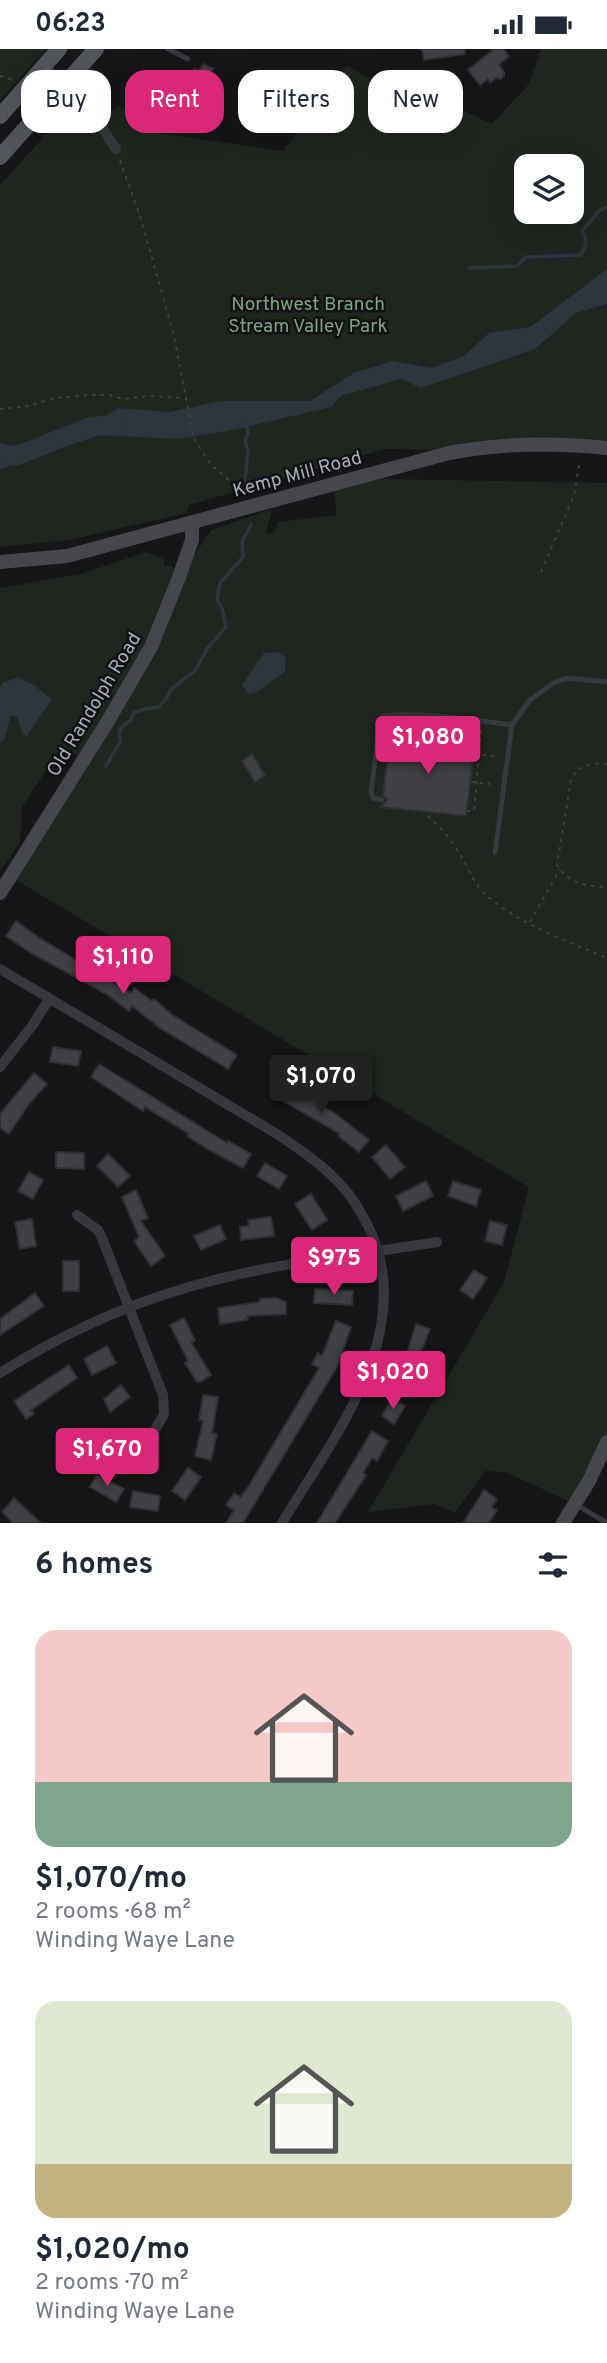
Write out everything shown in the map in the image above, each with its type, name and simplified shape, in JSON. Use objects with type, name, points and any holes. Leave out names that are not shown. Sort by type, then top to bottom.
[{"type":"main road","points":[[0,116],[59,49]]},
{"type":"main road","points":[[76,70],[96,49]]},
{"type":"main road","points":[[0,157],[21,133]]},
{"type":"street","points":[[43,66],[48,70]]},
{"type":"street","points":[[105,133],[116,149]]},
{"type":"street","name":"Kemp Mill Road","points":[[0,562],[67,556],[449,453],[495,445],[538,443],[607,448]]},
{"type":"street","name":"Old Randolph Road","points":[[0,893],[151,647],[168,611],[192,540],[192,523]]},
{"type":"street","points":[[0,969],[316,1160],[357,1204],[376,1241],[384,1282],[383,1323],[371,1367],[356,1399],[282,1523]]},
{"type":"street","points":[[0,1067],[49,999]]},
{"type":"street","points":[[77,1215],[98,1230],[163,1395],[164,1414],[147,1444]]},
{"type":"street","points":[[0,1373],[71,1332],[180,1289],[245,1273],[437,1242]]},
{"type":"street","points":[[563,1523],[589,1481],[607,1442]]},
{"type":"lane","points":[[169,49],[188,59]]},
{"type":"lane","points":[[495,853],[512,725],[529,701],[553,683],[567,678],[607,682]]},
{"type":"lane","points":[[382,800],[373,798],[371,792],[383,716],[395,714],[445,717],[512,725]]},
{"type":"lane","points":[[575,1504],[607,1523]]},
{"type":"path","points":[[0,76],[14,80]]},
{"type":"path","points":[[116,149],[140,216],[173,332],[194,439],[211,465],[248,492]]},
{"type":"path","points":[[0,409],[29,406],[54,398],[90,395],[187,398]]},
{"type":"path","points":[[541,572],[574,495],[580,445]]},
{"type":"path","points":[[467,811],[474,811],[481,754],[481,728]]},
{"type":"path","points":[[474,754],[494,756]]},
{"type":"path","points":[[607,764],[587,764],[576,770],[571,779],[557,865],[564,876],[576,882],[607,887]]},
{"type":"path","points":[[471,782],[490,784]]},
{"type":"path","points":[[428,817],[454,845],[475,883],[502,908],[607,958]]},
{"type":"path","points":[[530,923],[560,869]]},
{"type":"green space","points":[[0,49],[46,49],[27,70],[21,70],[21,77],[0,100]]},
{"type":"green space","name":"Northwest Branch Stream Valley Park","points":[[541,49],[607,49],[607,453],[385,449],[189,505],[187,513],[69,540],[0,547],[0,185],[47,133],[111,133],[111,111],[121,105],[125,109],[125,133],[159,133],[283,151],[296,133],[354,133],[354,70],[343,70],[347,65],[368,78],[368,133],[463,133],[463,110],[492,124],[529,84]]},
{"type":"green space","points":[[332,478],[607,483],[607,1441],[575,1504],[505,1472],[485,1471],[455,1513],[435,1504],[368,1512],[504,1282],[529,1187],[11,877],[81,762],[72,750],[52,761],[22,807],[20,843],[0,871],[0,744],[4,740],[11,714],[17,717],[23,735],[42,713],[0,695],[0,588],[81,574],[147,552],[164,560],[164,565],[172,566],[179,579],[211,530],[272,509],[266,533],[273,533],[278,522],[337,515]]},
{"type":"shaded area","points":[[607,269],[607,304],[576,313],[535,349],[421,388],[401,379],[341,396],[331,407],[228,431],[178,439],[100,435],[0,469],[0,446],[72,439],[118,408],[170,412],[221,401],[310,401],[354,373],[392,361],[431,368],[464,356],[489,333],[530,327]]},
{"type":"shaded area","points":[[277,652],[285,657],[285,672],[257,692],[249,694],[242,685],[264,653]]},
{"type":"shaded area","points":[[18,677],[52,699],[27,736],[23,735],[17,717],[11,715],[4,740],[0,744],[0,687]]},
{"type":"building","points":[[422,49],[464,49],[465,54],[424,60]]},
{"type":"building","points":[[494,49],[503,49],[509,56],[499,65],[504,76],[490,83],[488,79],[480,85],[468,70]]},
{"type":"building","points":[[203,64],[213,69],[212,70],[200,70]]},
{"type":"building","points":[[390,736],[475,745],[466,816],[381,807],[387,800],[383,795]]},
{"type":"building","points":[[252,754],[265,775],[255,782],[242,761]]},
{"type":"building","points":[[16,921],[131,993],[134,988],[152,1001],[154,999],[171,1014],[237,1055],[228,1069],[160,1028],[132,1006],[129,1011],[108,995],[31,953],[6,936]]},
{"type":"building","points":[[53,1047],[81,1051],[78,1066],[50,1062]]},
{"type":"building","points":[[99,1064],[227,1143],[228,1141],[251,1154],[243,1168],[209,1150],[187,1136],[189,1134],[145,1107],[143,1111],[91,1077]]},
{"type":"building","points":[[34,1073],[47,1084],[28,1105],[9,1134],[0,1128],[0,1114]]},
{"type":"building","points":[[282,1081],[336,1114],[369,1140],[359,1152],[338,1136],[340,1134],[273,1095]]},
{"type":"building","points":[[386,1145],[405,1167],[390,1179],[372,1157]]},
{"type":"building","points":[[56,1152],[84,1153],[84,1169],[56,1168]]},
{"type":"building","points":[[108,1154],[130,1176],[118,1187],[97,1166]]},
{"type":"building","points":[[265,1163],[287,1176],[279,1189],[257,1176]]},
{"type":"building","points":[[29,1172],[43,1180],[33,1199],[18,1191]]},
{"type":"building","points":[[426,1181],[433,1196],[403,1211],[396,1196]]},
{"type":"building","points":[[453,1181],[481,1190],[476,1206],[448,1196]]},
{"type":"building","points":[[136,1190],[148,1218],[141,1221],[165,1256],[151,1266],[134,1241],[139,1237],[122,1197]]},
{"type":"building","points":[[311,1194],[327,1220],[312,1230],[295,1204]]},
{"type":"building","points":[[271,1217],[274,1236],[241,1240],[240,1227],[249,1226],[248,1220]]},
{"type":"building","points":[[32,1219],[36,1246],[20,1249],[15,1222]]},
{"type":"building","points":[[490,1221],[507,1225],[502,1245],[485,1241]]},
{"type":"building","points":[[220,1225],[226,1239],[201,1250],[194,1236]]},
{"type":"building","points":[[63,1261],[79,1261],[79,1291],[63,1291]]},
{"type":"building","points":[[474,1270],[487,1278],[473,1299],[460,1290]]},
{"type":"building","points":[[315,1289],[353,1291],[352,1305],[314,1303]]},
{"type":"building","points":[[35,1293],[44,1306],[0,1335],[0,1319]]},
{"type":"building","points":[[276,1298],[286,1302],[286,1314],[247,1316],[248,1320],[220,1324],[218,1308]]},
{"type":"building","points":[[184,1318],[195,1340],[191,1342],[211,1375],[200,1382],[197,1382],[185,1363],[188,1361],[170,1325]]},
{"type":"building","points":[[336,1321],[351,1327],[338,1365],[243,1523],[226,1523],[234,1510],[226,1505],[234,1493],[241,1497],[248,1487],[319,1368],[312,1364],[318,1353],[322,1356]]},
{"type":"building","points":[[416,1324],[430,1329],[416,1365],[420,1367],[414,1386],[398,1381]]},
{"type":"building","points":[[107,1346],[116,1363],[92,1375],[84,1359]]},
{"type":"building","points":[[69,1365],[77,1378],[31,1410],[34,1414],[26,1419],[14,1401]]},
{"type":"building","points":[[121,1385],[130,1397],[110,1412],[104,1399]]},
{"type":"building","points":[[203,1395],[218,1397],[212,1433],[217,1434],[211,1460],[195,1456],[203,1421],[199,1420]]},
{"type":"building","points":[[392,1398],[405,1406],[394,1424],[382,1416]]},
{"type":"building","points":[[70,1431],[94,1433],[92,1462],[78,1461],[79,1443],[69,1443]]},
{"type":"building","points":[[372,1431],[388,1441],[377,1461],[372,1458],[363,1473],[366,1475],[335,1523],[317,1523]]},
{"type":"building","points":[[188,1468],[201,1477],[185,1500],[172,1491]]},
{"type":"building","points":[[97,1474],[124,1489],[116,1502],[90,1487]]},
{"type":"building","points":[[484,1490],[497,1499],[492,1507],[497,1510],[489,1523],[463,1523]]},
{"type":"building","points":[[133,1491],[160,1496],[158,1511],[130,1507]]},
{"type":"building","points":[[14,1498],[41,1523],[13,1523],[2,1512]]},
{"type":"waterway","points":[[469,268],[517,266],[526,257],[580,255],[586,243],[582,231],[600,210],[607,207]]},
{"type":"waterway","points":[[245,480],[247,424]]},
{"type":"waterway","points":[[0,453],[16,456],[92,426],[117,425]]},
{"type":"waterway","points":[[106,766],[121,740],[119,732],[131,720],[133,713],[159,707],[171,689],[195,671],[207,649],[226,627],[222,608],[217,600],[220,583],[243,557],[242,542],[251,525]]}]
